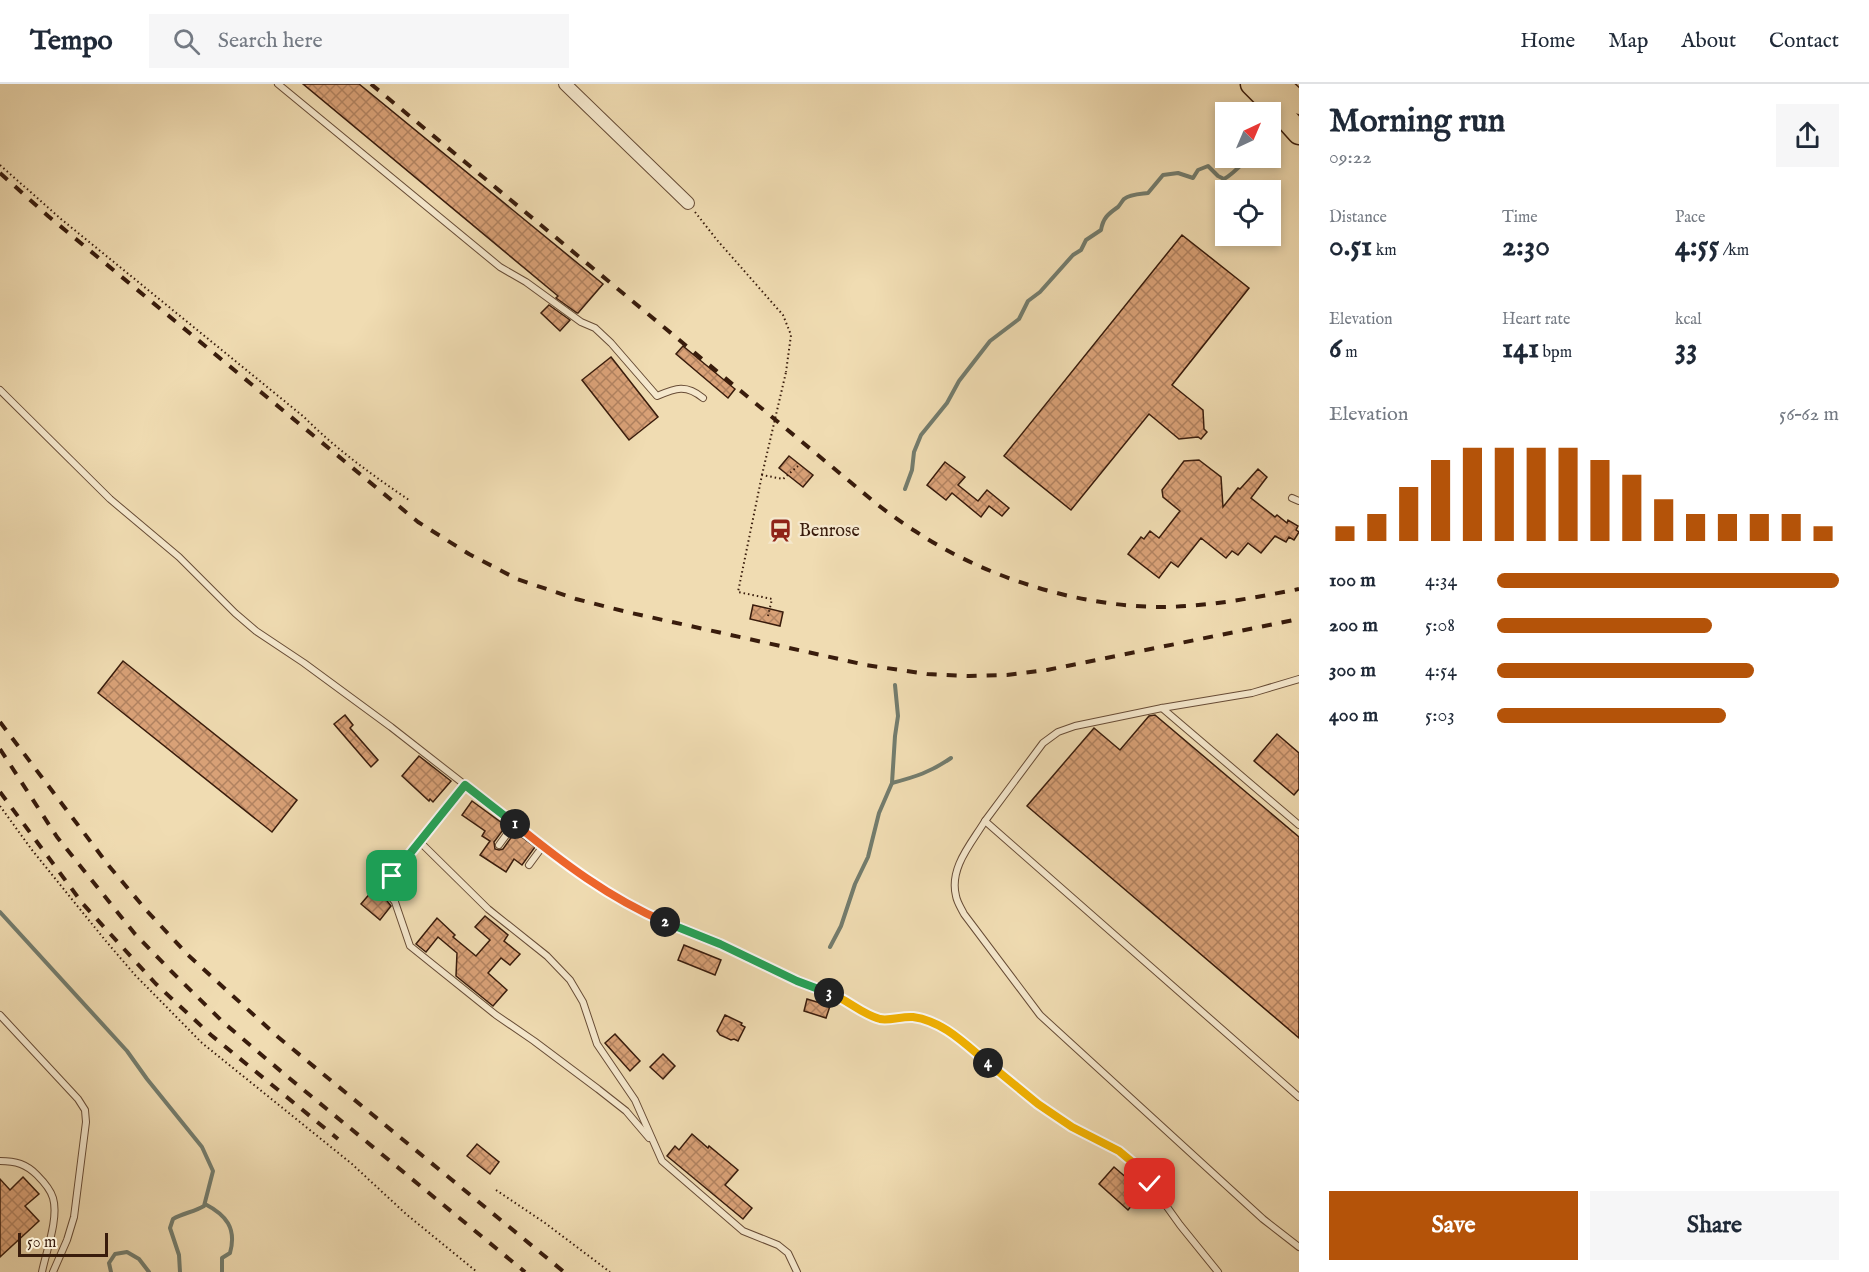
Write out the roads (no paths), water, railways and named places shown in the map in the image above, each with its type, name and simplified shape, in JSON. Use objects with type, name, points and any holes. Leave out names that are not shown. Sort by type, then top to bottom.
[{"type":"highway","points":[[1252,84],[1299,133]]},
{"type":"highway","points":[[1278,84],[1299,103]]},
{"type":"street","points":[[565,84],[688,203]]},
{"type":"lane","points":[[278,84],[500,267],[526,282],[581,322],[595,328],[657,396],[684,388],[695,391],[703,398]]},
{"type":"lane","points":[[0,390],[110,499],[179,557],[242,619],[346,693],[575,871],[648,915],[720,944],[797,981],[837,996],[866,1013],[881,1019],[910,1017],[933,1021],[950,1032],[1038,1104],[1072,1127],[1119,1151],[1137,1166],[1218,1272]]},
{"type":"lane","points":[[1292,498],[1299,501]]},
{"type":"lane","points":[[1299,679],[1252,693],[1162,708],[1075,726],[1058,732],[1043,743],[985,821],[958,864],[955,879],[956,896],[964,914],[1040,1015],[1263,1219],[1299,1247]]},
{"type":"lane","points":[[1162,708],[1299,825]]},
{"type":"lane","points":[[465,785],[392,876],[387,886],[387,892],[394,902],[410,946],[479,1002],[626,1112],[656,1147]]},
{"type":"lane","points":[[985,821],[1299,1097]]},
{"type":"lane","points":[[498,845],[514,823]]},
{"type":"lane","points":[[420,842],[488,909],[547,956],[570,980],[583,1002],[597,1044],[635,1100],[662,1161],[743,1231],[778,1245],[788,1253],[797,1272]]},
{"type":"lane","points":[[529,865],[543,846]]},
{"type":"lane","points":[[0,1015],[85,1110],[86,1122],[74,1217],[53,1272]]},
{"type":"lane","points":[[0,1161],[26,1165],[41,1178],[53,1197],[54,1215],[42,1272]]},
{"type":"waterway","points":[[905,489],[912,470],[914,452],[921,435],[947,403],[959,381],[990,341],[1019,319],[1028,301],[1040,292],[1073,255],[1081,250],[1086,240],[1101,230],[1106,217],[1126,197],[1148,193],[1163,175],[1178,173],[1193,178],[1198,170],[1208,166],[1224,179],[1238,168]]},
{"type":"waterway","points":[[830,947],[841,926],[855,884],[868,857],[879,813],[892,783],[898,716],[895,685]]},
{"type":"waterway","points":[[892,783],[923,774],[951,758]]},
{"type":"waterway","points":[[0,912],[127,1051],[202,1147],[213,1171],[204,1206],[173,1219],[170,1228],[179,1255],[180,1272]]},
{"type":"waterway","points":[[205,1204],[219,1213],[231,1229],[232,1244],[230,1253],[222,1258],[222,1272]]},
{"type":"waterway","points":[[111,1272],[109,1263],[115,1254],[127,1252],[139,1259],[149,1272]]},
{"type":"railway","points":[[371,84],[878,505],[905,525],[942,547],[971,562],[1032,586],[1064,595],[1128,605],[1159,607],[1212,604],[1299,589]]},
{"type":"railway","points":[[0,173],[48,216],[418,522],[469,554],[517,579],[576,599],[627,612],[866,665],[927,674],[1007,675],[1047,670],[1299,619]]},
{"type":"railway","points":[[0,722],[109,866],[188,955],[278,1037],[564,1272]]},
{"type":"railway","points":[[0,749],[57,837],[135,934],[171,971],[224,1023],[525,1272]]},
{"type":"railway","points":[[0,792],[83,904],[156,984],[211,1035],[338,1139]]},
{"type":"place","name":"Benrose","points":[[781,530]]}]
